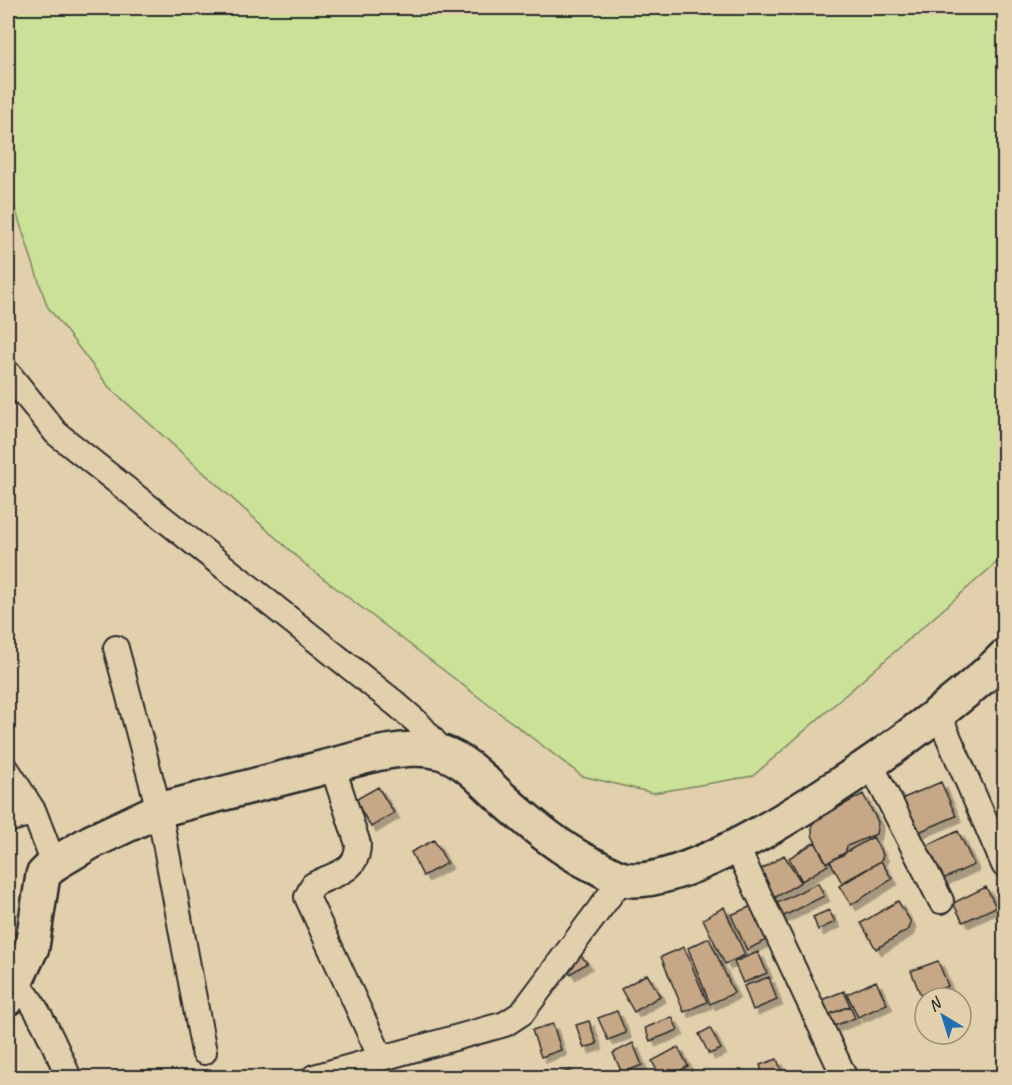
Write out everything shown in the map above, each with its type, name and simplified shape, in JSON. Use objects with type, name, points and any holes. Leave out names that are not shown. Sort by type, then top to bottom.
[{"type":"main road","points":[[11,985],[32,947],[43,875],[54,864],[91,842],[159,810],[332,765],[405,749],[444,754],[462,762],[526,819],[569,853],[622,879],[641,880],[682,871],[736,846],[872,765],[1005,657]]},
{"type":"street","points":[[8,373],[56,433],[395,703],[418,723],[444,754]]},
{"type":"street","points":[[116,648],[159,810],[204,1052]]},
{"type":"street","points":[[938,713],[1005,865]]},
{"type":"street","points":[[332,765],[358,844],[358,855],[354,865],[346,871],[313,885],[308,897],[381,1058]]},
{"type":"street","points":[[872,765],[941,901]]},
{"type":"street","points":[[8,771],[34,812],[54,864]]},
{"type":"street","points":[[8,819],[34,812]]},
{"type":"street","points":[[736,846],[845,1077]]},
{"type":"street","points":[[314,1077],[505,1024],[514,1019],[542,988],[622,879]]},
{"type":"street","points":[[11,985],[55,1045],[69,1077]]},
{"type":"green space","points":[[8,8],[1004,8],[1004,556],[753,776],[653,793],[582,776],[307,566],[109,387],[47,306],[8,187]]},
{"type":"building","points":[[941,782],[956,816],[914,834],[899,800]]},
{"type":"building","points":[[378,787],[394,813],[371,827],[355,800]]},
{"type":"building","points":[[863,794],[878,822],[876,834],[847,846],[845,854],[826,863],[812,835],[812,822]]},
{"type":"building","points":[[958,831],[974,865],[934,883],[926,846]]},
{"type":"building","points":[[873,837],[883,855],[881,861],[842,883],[830,861]]},
{"type":"building","points":[[434,840],[447,863],[423,876],[411,852]]},
{"type":"building","points":[[815,842],[828,865],[802,881],[789,858]]},
{"type":"building","points":[[784,855],[801,882],[771,900],[755,873]]},
{"type":"building","points":[[881,861],[892,879],[851,905],[839,886]]},
{"type":"building","points":[[818,883],[824,896],[782,917],[775,904]]},
{"type":"building","points":[[986,887],[996,907],[963,922],[953,903]]},
{"type":"building","points":[[898,901],[911,922],[909,929],[876,949],[861,923]]},
{"type":"building","points":[[754,905],[768,939],[747,950],[731,915]]},
{"type":"building","points":[[724,907],[745,955],[725,964],[703,919]]},
{"type":"building","points":[[829,910],[835,922],[818,930],[813,917]]},
{"type":"building","points":[[709,938],[734,993],[710,1004],[688,948]]},
{"type":"building","points":[[684,947],[707,1002],[684,1012],[661,957]]},
{"type":"building","points":[[758,952],[767,973],[743,983],[734,962]]},
{"type":"building","points":[[579,953],[587,963],[570,974],[563,963]]},
{"type":"building","points":[[938,961],[948,986],[917,986],[911,971]]},
{"type":"building","points":[[647,974],[660,996],[634,1012],[621,989]]},
{"type":"building","points":[[769,977],[777,1000],[753,1010],[744,986]]},
{"type":"building","points":[[876,981],[887,1004],[858,1017],[847,994]]},
{"type":"building","points":[[844,991],[850,1006],[821,1018],[814,1003]]},
{"type":"building","points":[[850,1006],[855,1018],[834,1026],[830,1014]]},
{"type":"building","points":[[617,1011],[626,1033],[608,1040],[598,1018]]},
{"type":"building","points":[[672,1017],[678,1030],[650,1041],[645,1028]]},
{"type":"building","points":[[589,1021],[597,1044],[584,1048],[576,1025]]},
{"type":"building","points":[[553,1024],[561,1050],[541,1057],[532,1030]]},
{"type":"building","points":[[710,1028],[721,1049],[709,1054],[699,1034]]},
{"type":"building","points":[[633,1043],[642,1065],[622,1073],[613,1053]]},
{"type":"building","points":[[678,1047],[688,1066],[667,1078],[661,1078],[652,1061]]},
{"type":"building","points":[[777,1059],[784,1078],[764,1078],[760,1065]]},
{"type":"building","points":[[571,1070],[574,1078],[549,1077]]}]
